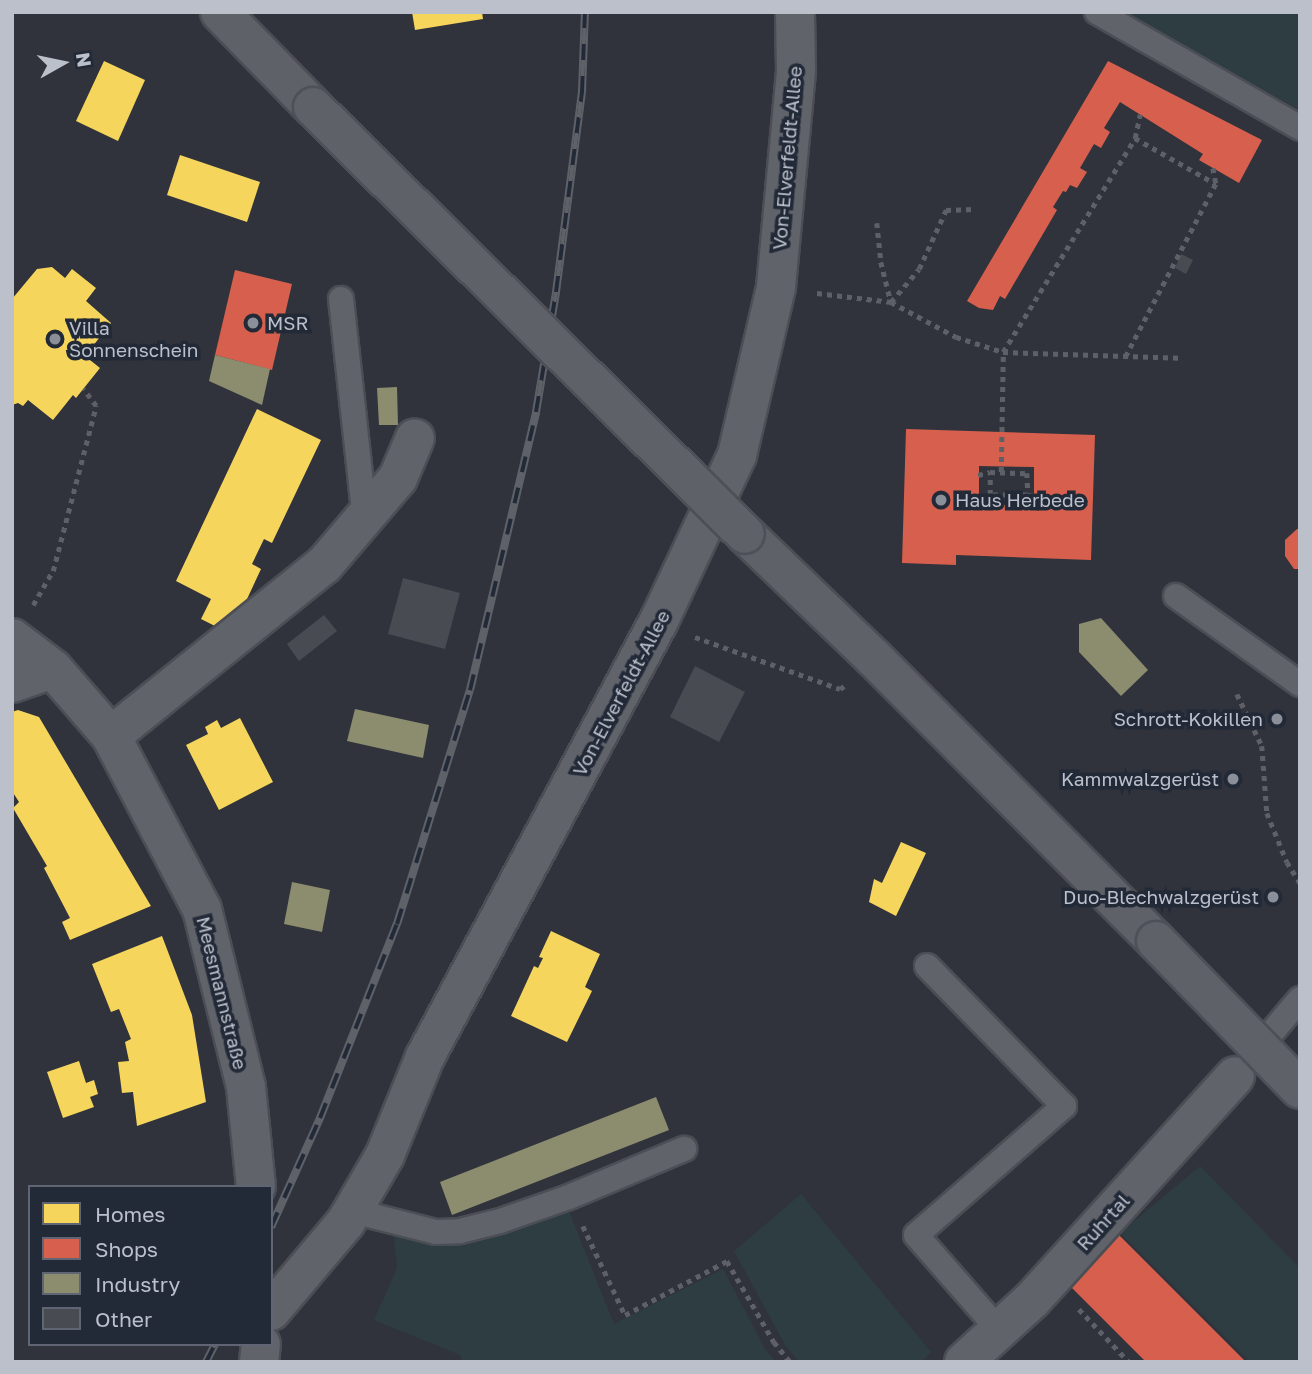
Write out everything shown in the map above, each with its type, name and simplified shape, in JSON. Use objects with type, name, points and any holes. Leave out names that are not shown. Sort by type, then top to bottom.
[{"type":"main road","points":[[220,12],[745,534],[874,658],[1300,1090]]},
{"type":"street","name":"Von-Elverfeldt-Allee","points":[[273,1309],[353,1210],[385,1155],[425,1057],[658,623],[737,455],[776,287],[796,69],[795,12]]},
{"type":"street","points":[[111,736],[324,565],[365,521],[398,478],[415,438]]},
{"type":"street","name":"Meesmannstraße","points":[[22,623],[53,669],[111,736],[202,909],[246,1087],[256,1185]]},
{"type":"street","points":[[12,683],[53,669]]},
{"type":"street","name":"Ruhrtal","points":[[964,1362],[1051,1278],[1234,1076]]},
{"type":"lane","points":[[1097,12],[1300,128]]},
{"type":"lane","points":[[341,299],[365,521]]},
{"type":"lane","points":[[1176,596],[1300,684]]},
{"type":"lane","points":[[927,966],[1064,1106],[916,1235],[999,1330]]},
{"type":"lane","points":[[1234,1076],[1300,999]]},
{"type":"lane","points":[[353,1210],[436,1232],[460,1231],[500,1221],[569,1197],[684,1149]]},
{"type":"path","points":[[1001,472],[1003,352],[1135,138],[1140,115]]},
{"type":"path","points":[[1135,138],[1216,184]]},
{"type":"path","points":[[1126,356],[1216,184],[1213,168]]},
{"type":"path","points":[[891,302],[919,268],[946,210],[975,209]]},
{"type":"path","points":[[877,223],[881,262],[891,302]]},
{"type":"path","points":[[776,287],[891,302],[956,337],[1003,352],[1180,358]]},
{"type":"path","points":[[22,623],[53,571],[96,406],[83,389]]},
{"type":"path","points":[[1026,505],[1028,466]]},
{"type":"path","points":[[990,472],[990,495],[1035,495]]},
{"type":"path","points":[[978,475],[990,472],[1027,473]]},
{"type":"path","points":[[658,623],[840,689],[874,658]]},
{"type":"path","points":[[1237,694],[1262,746],[1267,813],[1287,862],[1300,883]]},
{"type":"path","points":[[569,1197],[625,1315],[727,1261],[774,1342],[790,1362]]},
{"type":"path","points":[[1051,1278],[1129,1362]]},
{"type":"shaded area","points":[[1126,12],[1300,12],[1300,110],[1146,25]]},
{"type":"shaded area","points":[[1200,1166],[1300,1268],[1300,1362],[1250,1362],[1120,1233]]},
{"type":"shaded area","points":[[801,1194],[931,1352],[921,1362],[799,1362],[785,1345],[734,1251]]},
{"type":"shaded area","points":[[569,1211],[614,1324],[723,1269],[765,1349],[776,1362],[463,1362],[460,1355],[374,1320],[397,1268],[393,1229],[464,1240]]},
{"type":"building: Homes","points":[[412,12],[482,12],[483,19],[415,30]]},
{"type":"building: Homes","points":[[104,61],[145,80],[118,141],[76,121]]},
{"type":"building: Homes","points":[[180,155],[260,182],[247,222],[167,195]]},
{"type":"building: Homes","name":"Villa Sonnenschein","points":[[52,267],[65,278],[72,269],[96,288],[86,301],[111,323],[85,356],[100,368],[76,398],[73,395],[53,420],[28,400],[23,406],[18,403],[12,405],[12,299],[37,269]]},
{"type":"building: Homes","points":[[257,409],[321,440],[272,543],[264,539],[252,564],[261,569],[241,612],[219,628],[201,619],[211,599],[176,581]]},
{"type":"building: Homes","points":[[18,710],[39,717],[151,906],[70,940],[62,922],[70,918],[44,868],[47,866],[13,808],[19,802],[12,791],[12,712]]},
{"type":"building: Homes","points":[[240,718],[273,782],[219,810],[186,745],[208,734],[205,727],[217,720],[221,728]]},
{"type":"building: Homes","points":[[901,842],[926,853],[896,916],[869,902],[874,879],[882,883]]},
{"type":"building: Homes","points":[[551,931],[600,954],[585,987],[592,991],[567,1042],[511,1016],[534,966],[538,968],[543,958],[539,957]]},
{"type":"building: Homes","points":[[162,936],[192,1015],[206,1102],[137,1126],[133,1092],[122,1093],[118,1062],[129,1061],[125,1042],[131,1039],[119,1009],[111,1012],[92,964]]},
{"type":"building: Homes","points":[[79,1061],[86,1083],[94,1080],[98,1094],[90,1097],[94,1107],[63,1118],[47,1072]]},
{"type":"building: Shops","points":[[1108,61],[1262,140],[1239,183],[1199,160],[1203,154],[1120,102],[1104,128],[1110,132],[1101,148],[1094,144],[1080,168],[1087,172],[1077,188],[1070,185],[1066,192],[1063,191],[1053,207],[1057,210],[1005,299],[1000,296],[993,310],[979,308],[967,301]]},
{"type":"building: Shops","name":"MSR","points":[[235,270],[292,284],[272,370],[215,355]]},
{"type":"building: Shops","name":"Haus Herbede","points":[[906,429],[1095,435],[1091,560],[956,555],[956,565],[902,563]],"holes":[[[979,466],[1034,467],[1034,505],[979,505]]]},
{"type":"building: Shops","points":[[1300,529],[1300,569],[1294,569],[1285,556],[1285,540]]},
{"type":"building: Shops","points":[[1117,1233],[1246,1362],[1146,1362],[1067,1283]]},
{"type":"building: Industry","points":[[215,355],[270,369],[262,405],[209,381]]},
{"type":"building: Industry","points":[[397,387],[398,425],[379,425],[377,388]]},
{"type":"building: Industry","points":[[1101,618],[1148,670],[1121,696],[1079,652],[1079,624]]},
{"type":"building: Industry","points":[[355,709],[429,725],[423,758],[347,741]]},
{"type":"building: Industry","points":[[292,882],[330,890],[322,932],[284,924]]},
{"type":"building: Industry","points":[[656,1097],[669,1130],[452,1215],[440,1182]]},
{"type":"building: Other","points":[[1181,254],[1193,260],[1186,274],[1175,268]]},
{"type":"building: Other","points":[[403,578],[460,593],[445,649],[388,634]]},
{"type":"building: Other","points":[[324,615],[337,631],[299,661],[287,644]]},
{"type":"building: Other","points":[[695,666],[745,692],[719,742],[670,717]]},
{"type":"railway","points":[[273,1223],[320,1118],[397,924],[470,690],[536,412],[556,292],[582,92],[585,12]]},
{"type":"railway","points":[[206,1362],[214,1346]]},
{"type":"place","name":"MSR","points":[[253,323]]},
{"type":"place","name":"Villa Sonnenschein","points":[[55,339]]},
{"type":"place","name":"Haus Herbede","points":[[941,500]]},
{"type":"place","name":"Schrott-Kokillen","points":[[1277,719]]},
{"type":"place","name":"Kammwalzgerüst","points":[[1233,779]]},
{"type":"place","name":"Duo-Blechwalzgerüst","points":[[1273,897]]}]
